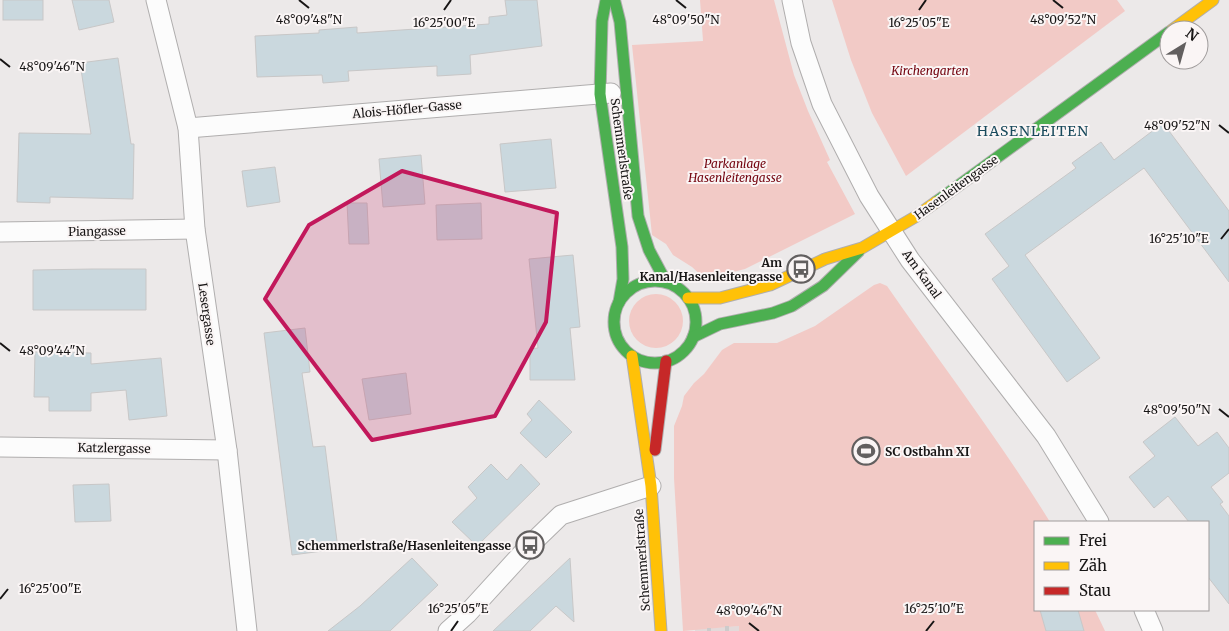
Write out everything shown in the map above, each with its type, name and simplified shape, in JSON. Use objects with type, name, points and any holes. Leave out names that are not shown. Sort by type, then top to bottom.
[{"type":"main road","name":"Schemmerlstraße","points":[[606,0],[602,21],[600,94],[622,247],[623,278],[619,302]]},
{"type":"main road","name":"Schemmerlstraße","points":[[615,0],[620,22],[638,216],[644,243],[656,268],[666,282]]},
{"type":"main road","name":"Hasenleitengasse","points":[[1185,20],[1213,0]]},
{"type":"main road","name":"Hasenleitengasse","points":[[688,298],[720,298],[770,285],[825,259],[862,248],[892,232],[1159,39]]},
{"type":"main road","name":"Hasenleitengasse","points":[[693,337],[723,323],[756,317],[795,304],[838,274],[862,248]]},
{"type":"main road","points":[[666,282],[679,288],[688,298],[694,309],[696,323],[693,337],[686,348],[676,357],[666,361],[650,362],[632,356],[622,346],[615,330],[614,315],[619,302],[629,290],[640,283],[666,282]]},
{"type":"main road","name":"Schemmerlstraße","points":[[632,356],[651,486],[661,631]]},
{"type":"main road","name":"Schemmerlstraße","points":[[651,486],[666,361]]},
{"type":"street","name":"Lesergasse","points":[[156,0],[188,128],[195,229],[227,450],[246,631]]},
{"type":"street","name":"Am Kanal","points":[[792,0],[802,42],[822,104],[869,196],[910,260],[1046,436],[1097,521]]},
{"type":"street","name":"Alois-Höfler-Gasse","points":[[188,128],[625,92]]},
{"type":"street","name":"Piangasse","points":[[0,232],[195,229]]},
{"type":"street","name":"Katzlergasse","points":[[0,447],[227,450]]},
{"type":"street","points":[[448,631],[467,614],[530,545],[561,515],[651,486]]},
{"type":"street","points":[[1144,611],[1152,631]]},
{"type":"highlighted area","points":[[402,171],[557,213],[546,322],[495,416],[372,440],[265,299],[309,225]]},
{"type":"shaded area","points":[[739,626],[739,631],[695,631],[695,629]]},
{"type":"green space","name":"Parkanlage Hasenleitengasse","points":[[700,0],[774,0],[794,75],[830,160],[827,162],[855,214],[745,269],[705,279],[692,267],[673,255],[666,244],[652,235],[632,45],[703,41]]},
{"type":"green space","name":"Kirchengarten","points":[[832,0],[1117,0],[1125,11],[906,176],[872,113],[851,60]]},
{"type":"green space","name":"SC Ostbahn XI","points":[[880,283],[887,286],[991,433],[1049,521],[1034,521],[1034,611],[1095,611],[1105,631],[739,631],[739,626],[683,631],[674,478],[674,426],[684,396],[722,350],[727,347],[734,343],[777,343],[815,326],[874,285]]},
{"type":"green space","points":[[651,294],[661,294],[671,298],[679,306],[683,321],[679,336],[671,344],[661,348],[651,348],[641,344],[633,336],[629,326],[629,316],[633,306],[641,298]]},
{"type":"building","points":[[3,0],[43,0],[43,20],[3,20]]},
{"type":"building","points":[[72,0],[109,0],[114,22],[79,30]]},
{"type":"building","points":[[505,0],[537,0],[542,46],[470,55],[471,74],[437,76],[437,66],[348,71],[349,81],[323,83],[322,75],[257,77],[255,36],[319,33],[319,30],[357,27],[357,33],[489,24],[489,17],[507,15]]},
{"type":"building","points":[[118,58],[131,144],[134,144],[133,199],[50,197],[50,203],[17,202],[19,133],[91,134],[80,63]]},
{"type":"building","points":[[1163,123],[1229,211],[1229,282],[1144,168],[1025,255],[1100,358],[1067,382],[992,279],[1009,266],[985,234],[1076,168],[1072,163],[1101,142],[1114,160]]},
{"type":"building","points":[[551,139],[556,188],[505,192],[500,144]]},
{"type":"building","points":[[421,155],[425,204],[383,207],[379,159]]},
{"type":"building","points":[[275,167],[280,202],[247,207],[242,171]]},
{"type":"building","points":[[347,203],[367,203],[369,244],[349,244]]},
{"type":"building","points":[[481,203],[482,239],[437,240],[436,205]]},
{"type":"building","points":[[573,255],[580,327],[570,328],[575,380],[530,380],[530,349],[538,348],[529,259]]},
{"type":"building","points":[[146,269],[146,310],[33,310],[33,270]]},
{"type":"building","points":[[305,328],[310,372],[302,373],[313,447],[325,446],[338,549],[292,555],[264,333]]},
{"type":"building","points":[[35,352],[91,353],[91,364],[161,358],[167,416],[129,420],[126,390],[91,393],[91,411],[49,411],[49,397],[34,397]]},
{"type":"building","points":[[406,373],[411,414],[369,420],[362,379]]},
{"type":"building","points":[[539,400],[572,432],[546,458],[520,433],[532,420],[527,414]]},
{"type":"building","points":[[1175,417],[1198,446],[1217,432],[1229,448],[1229,473],[1211,487],[1223,502],[1220,504],[1229,516],[1229,604],[1209,578],[1209,521],[1188,521],[1168,496],[1154,508],[1129,477],[1155,456],[1143,442]]},
{"type":"building","points":[[491,464],[507,480],[521,464],[540,484],[477,546],[452,522],[477,498],[468,487]]},
{"type":"building","points":[[109,484],[111,521],[75,522],[73,485]]},
{"type":"building","points":[[412,558],[438,585],[390,631],[328,631],[360,606]]},
{"type":"building","points":[[570,558],[574,622],[556,606],[530,631],[493,631]]},
{"type":"building","points":[[1040,611],[1078,611],[1084,631],[1046,631]]},
{"type":"railway","points":[[727,626],[727,631]]},
{"type":"traffic: fast","points":[[606,0],[602,21],[600,94],[622,247],[623,279],[619,302]]},
{"type":"traffic: fast","points":[[615,2],[620,22],[638,216],[649,250],[666,282]]},
{"type":"traffic: fast","points":[[936,202],[1159,39]]},
{"type":"traffic: fast","points":[[693,337],[720,324],[773,313],[792,306],[823,286],[859,251]]},
{"type":"traffic: fast","points":[[655,281],[671,284],[684,293],[693,306],[696,322],[693,338],[684,351],[671,360],[655,363],[639,360],[626,351],[617,338],[614,322],[617,306],[626,293],[639,284],[655,281]]},
{"type":"traffic: slow","points":[[1186,20],[1213,0]]},
{"type":"traffic: slow","points":[[688,298],[720,298],[770,285],[825,259],[862,248],[915,217],[936,202]]},
{"type":"traffic: slow","points":[[632,356],[651,486],[661,631]]},
{"type":"traffic: jam","points":[[655,450],[666,361]]},
{"type":"place","name":"Am Kanal/Hasenleitengasse","points":[[801,269]]},
{"type":"place","name":"SC Ostbahn XI","points":[[866,451]]},
{"type":"place","name":"Schemmerlstraße/Hasenleitengasse","points":[[530,545]]},
{"type":"district","name":"HASENLEITEN","points":[[1033,131]]}]
